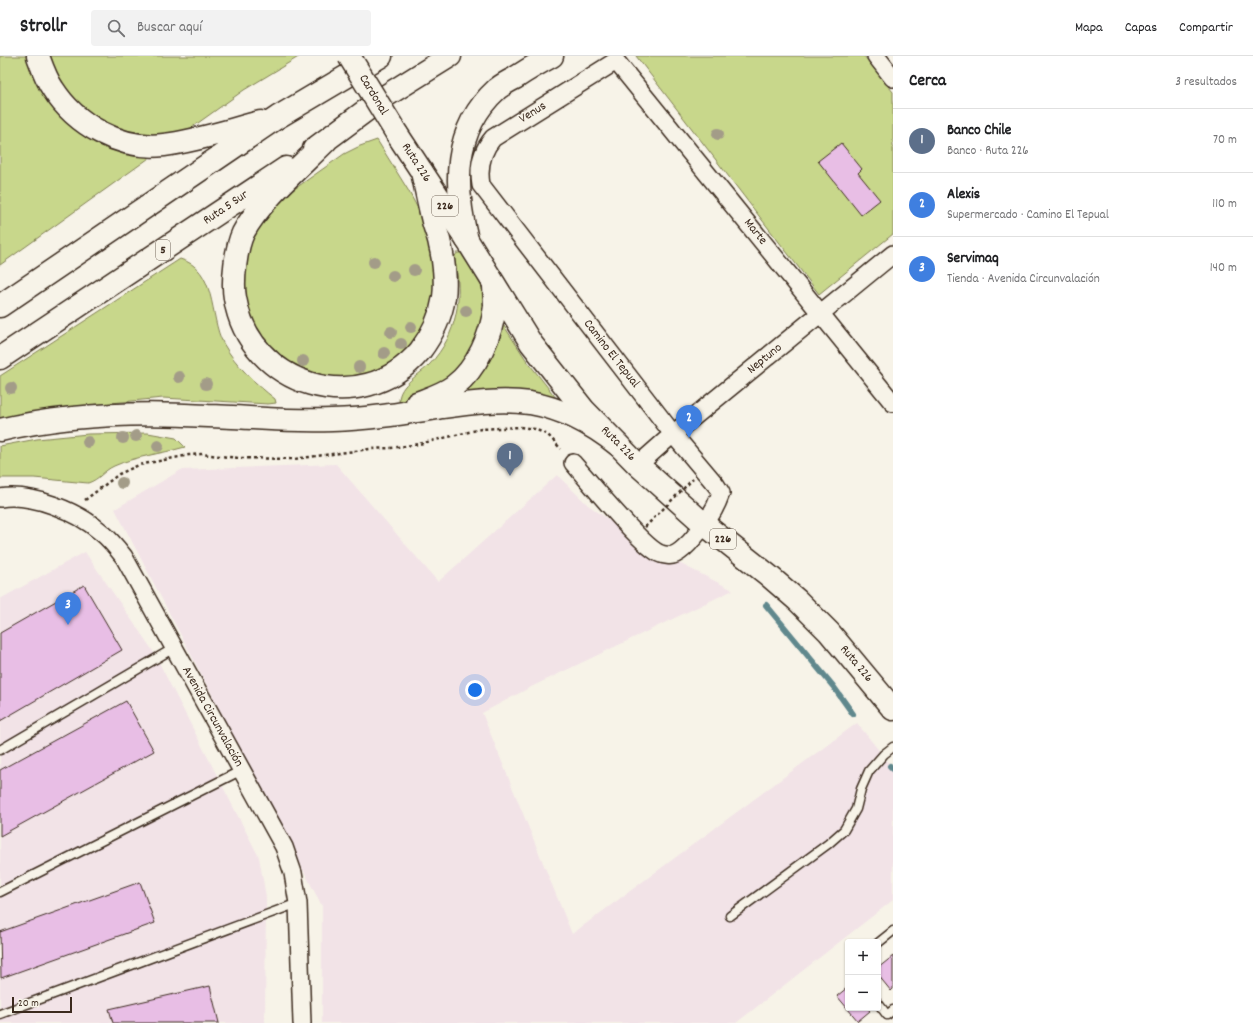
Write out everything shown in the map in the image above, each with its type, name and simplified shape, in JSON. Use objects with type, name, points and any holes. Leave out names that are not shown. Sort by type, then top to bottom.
[{"type":"main road","points":[[38,56],[43,72],[62,102],[89,126],[105,135],[121,141],[139,145],[162,145],[194,140],[278,117]]},
{"type":"main road","name":"Cardonal","points":[[349,56],[397,134]]},
{"type":"main road","points":[[0,306],[278,117],[381,56]]},
{"type":"main road","name":"Ruta 5 Sur","points":[[0,358],[326,142],[384,97],[450,56]]},
{"type":"main road","points":[[467,240],[459,200],[458,177],[461,153],[472,122],[488,98],[498,88],[552,56]]},
{"type":"main road","name":"Ruta 226","points":[[397,134],[467,240],[531,343],[584,410],[638,465],[705,525],[797,600],[829,632],[893,709]]},
{"type":"main road","points":[[326,142],[278,188],[256,214],[242,234],[234,273],[236,308],[250,340],[273,365],[288,375],[320,387],[355,387],[372,384],[387,377],[402,368],[414,357],[426,344],[434,329],[442,308],[444,297],[444,280],[441,246],[422,172]]},
{"type":"main road","points":[[382,416],[443,393],[463,378],[475,362],[493,318],[495,304],[494,284]]},
{"type":"main road","points":[[0,430],[50,420],[107,416],[172,415],[323,421],[382,416],[494,401],[530,403],[549,407],[585,422],[601,431],[618,445]]},
{"type":"street","points":[[876,56],[893,78]]},
{"type":"street","name":"Venus","points":[[481,185],[479,172],[480,160],[487,144],[493,138],[616,61]]},
{"type":"street","name":"Marte","points":[[616,61],[893,403]]},
{"type":"street","name":"Camino El Tepual","points":[[481,185],[673,434],[716,485],[721,493],[705,525]]},
{"type":"street","name":"Neptuno","points":[[638,465],[673,434],[893,254]]},
{"type":"street","points":[[573,463],[647,545],[660,554],[673,555],[679,552],[705,525]]},
{"type":"street","name":"Avenida Circunvalación","points":[[0,498],[8,496],[42,502],[71,512],[100,531],[113,543],[124,557],[284,847],[293,873],[298,903],[302,1023]]},
{"type":"lane","points":[[0,750],[174,648]]},
{"type":"lane","points":[[730,916],[828,844],[844,830],[856,810],[861,789],[869,771],[884,754],[893,747]]},
{"type":"lane","points":[[0,892],[242,770]]},
{"type":"lane","points":[[0,1014],[298,903]]},
{"type":"lane","points":[[881,941],[893,931]]},
{"type":"lane","points":[[881,1007],[887,1015],[893,1010]]},
{"type":"path","points":[[71,512],[98,488],[119,474],[139,465],[189,455],[202,454],[239,458],[294,459],[419,444],[481,429],[520,427],[535,429],[548,435],[573,463]]},
{"type":"path","points":[[645,527],[693,479]]},
{"type":"shaded area","points":[[336,464],[438,582],[557,475],[588,505],[649,548],[733,590],[531,687],[482,713],[572,934],[857,723],[893,768],[893,900],[736,1023],[322,1023],[322,906],[115,509],[181,470]]},
{"type":"shaded area","points":[[85,552],[153,651],[259,857],[266,897],[265,1023],[0,1023],[0,599]]},
{"type":"green space","points":[[0,56],[300,56],[244,90],[0,265]]},
{"type":"green space","points":[[636,56],[864,56],[893,92],[893,234],[819,294]]},
{"type":"green space","points":[[377,140],[408,190],[423,218],[428,234],[435,275],[434,314],[405,361],[335,385],[263,350],[240,281],[250,241],[277,205],[293,190],[344,154]]},
{"type":"green space","points":[[457,253],[461,253],[473,271],[480,282],[484,294],[485,310],[476,342],[460,366],[443,383],[422,396],[399,401],[402,390],[406,385],[430,364],[447,341],[456,314],[458,301],[457,272],[454,258]]},
{"type":"green space","points":[[180,259],[192,264],[206,283],[219,332],[228,351],[246,374],[275,399],[276,403],[268,404],[163,398],[56,410],[0,421],[0,376]]},
{"type":"green space","points":[[500,320],[527,361],[560,403],[489,393],[459,393],[476,377],[488,361],[496,342]]},
{"type":"green space","points":[[148,433],[176,438],[185,447],[140,457],[122,463],[110,468],[96,479],[88,483],[34,478],[0,478],[0,446],[37,439],[88,434]]},
{"type":"building","points":[[841,143],[862,169],[858,173],[880,200],[861,215],[818,161]]},
{"type":"building","points":[[84,585],[122,650],[0,721],[0,633]]},
{"type":"building","points":[[126,701],[154,751],[0,836],[0,770]]},
{"type":"building","points":[[140,882],[155,923],[1,978],[0,932]]},
{"type":"building","points":[[893,956],[893,989],[891,991],[881,979],[881,966]]},
{"type":"building","points":[[210,986],[219,1023],[113,1023],[109,1009]]},
{"type":"building","points":[[845,989],[845,1006],[837,996]]},
{"type":"building","points":[[850,1011],[870,1011],[858,1021]]},
{"type":"waterway","points":[[766,605],[833,686],[853,714]]},
{"type":"waterway","points":[[890,766],[893,769]]},
{"type":"place","name":"Alexis","points":[[689,438]]},
{"type":"place","name":"Banco Chile","points":[[510,476]]},
{"type":"place","name":"Servimaq","points":[[68,625]]}]
